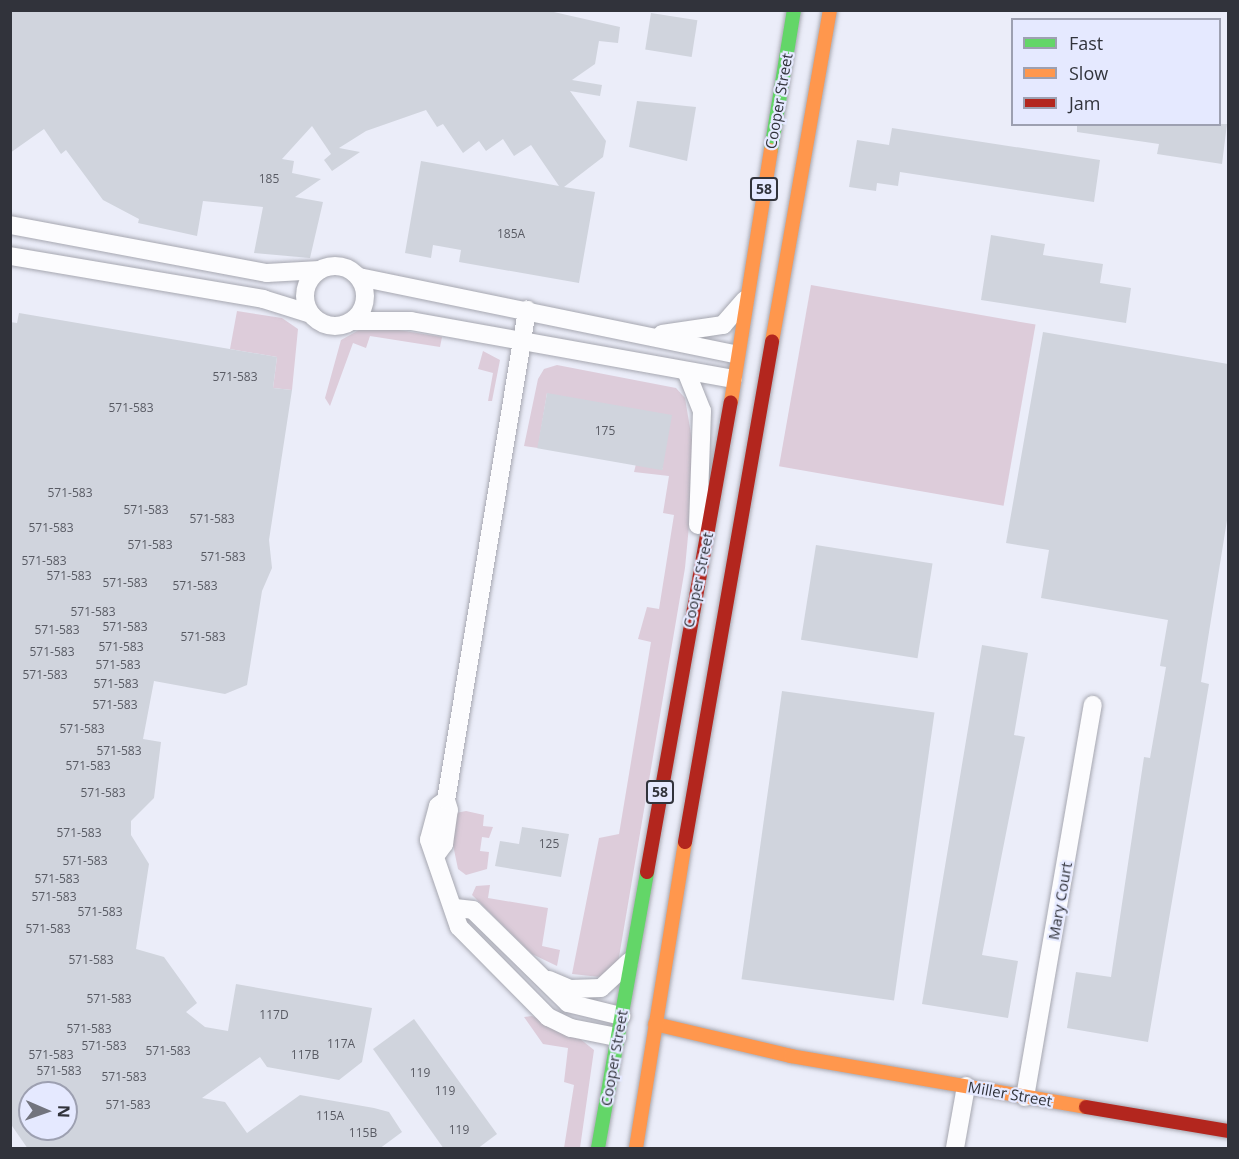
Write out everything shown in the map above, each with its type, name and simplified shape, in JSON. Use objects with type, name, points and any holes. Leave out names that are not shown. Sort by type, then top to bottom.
[{"type":"main road","name":"Cooper Street","points":[[636,1149],[634,1040],[638,1020],[631,960],[695,584],[733,379],[735,354],[794,10]]},
{"type":"main road","name":"Cooper Street","points":[[598,1149],[634,1040],[766,384],[767,359],[830,10]]},
{"type":"main road","points":[[735,354],[767,359]]},
{"type":"main road","points":[[733,379],[766,384]]},
{"type":"main road","name":"Miller Street","points":[[638,1020],[791,1056],[1228,1131]]},
{"type":"main road","name":"Miller Street","points":[[634,1040],[791,1056]]},
{"type":"street","points":[[10,225],[267,273],[320,270],[340,266],[359,277],[735,354]]},
{"type":"street","points":[[10,256],[263,299],[311,314],[329,326],[352,321],[411,321],[521,343],[733,379]]},
{"type":"street","points":[[311,314],[307,285],[320,270]]},
{"type":"street","points":[[352,321],[365,301],[359,277]]},
{"type":"street","points":[[645,336],[715,328],[732,318],[745,300]]},
{"type":"street","points":[[527,310],[482,603],[446,800],[449,810],[444,844],[436,855],[440,878],[455,908],[459,927],[548,1017],[571,1028],[634,1040]]},
{"type":"street","points":[[686,372],[699,398],[702,429],[695,584]]},
{"type":"street","name":"Mary Court","points":[[1025,1096],[1093,705]]},
{"type":"street","points":[[455,908],[473,910],[568,1003],[638,1020]]},
{"type":"street","points":[[545,979],[570,989],[601,988],[631,960]]},
{"type":"street","points":[[955,1149],[966,1086]]},
{"type":"shaded area","points":[[811,285],[1036,325],[1004,506],[779,466]]},
{"type":"shaded area","points":[[237,311],[282,318],[298,329],[292,390],[273,388],[277,357],[230,349]]},
{"type":"shaded area","points":[[380,327],[442,337],[440,347],[370,336],[366,348],[353,343],[330,406],[325,398],[341,340],[359,330]]},
{"type":"shaded area","points":[[483,351],[500,360],[492,401],[488,401],[493,373],[478,369]]},
{"type":"shaded area","points":[[557,365],[676,388],[685,398],[692,440],[697,441],[685,568],[618,963],[600,977],[572,974],[599,838],[619,834],[651,642],[638,639],[647,607],[659,609],[674,515],[663,513],[669,476],[634,472],[636,464],[663,469],[547,393],[538,448],[524,446],[538,379],[544,369]]},
{"type":"shaded area","points":[[466,811],[484,815],[483,826],[493,827],[489,838],[482,837],[480,851],[489,852],[487,869],[466,875],[458,869],[451,835],[456,813]]},
{"type":"shaded area","points":[[490,885],[488,898],[548,908],[542,946],[560,950],[557,966],[532,954],[472,895],[476,886]]},
{"type":"shaded area","points":[[532,1016],[579,1038],[594,1050],[580,1148],[564,1148],[574,1085],[564,1082],[568,1048],[543,1044],[524,1017]]},
{"type":"building","points":[[10,10],[545,10],[620,27],[618,43],[599,41],[595,64],[572,80],[602,85],[600,96],[570,91],[606,141],[603,157],[564,187],[595,192],[579,283],[459,262],[461,250],[433,245],[431,258],[405,253],[421,161],[559,186],[531,145],[514,156],[503,139],[486,151],[479,141],[463,153],[443,124],[437,127],[426,110],[366,131],[339,148],[360,152],[332,171],[324,160],[331,154],[312,126],[282,159],[294,161],[292,173],[321,179],[295,197],[323,202],[310,258],[254,253],[263,207],[203,201],[197,236],[138,223],[139,219],[103,200],[66,150],[61,154],[44,129],[10,153]]},
{"type":"building","points":[[651,13],[697,20],[692,57],[645,50]]},
{"type":"building","points":[[637,101],[696,107],[687,161],[629,147]]},
{"type":"building","points":[[1221,124],[1227,124],[1222,164],[1157,154],[1159,144],[1077,132],[1077,126],[1221,126]]},
{"type":"building","points":[[892,128],[1100,160],[1094,202],[900,172],[898,186],[877,183],[876,191],[849,187],[857,140],[889,145]]},
{"type":"building","points":[[991,235],[1045,244],[1043,255],[1103,264],[1100,283],[1131,288],[1126,323],[981,300]]},
{"type":"building","points":[[19,313],[277,357],[273,388],[292,390],[269,540],[272,568],[262,591],[247,685],[225,694],[154,681],[143,739],[161,742],[154,798],[131,821],[131,835],[149,864],[136,949],[164,957],[197,1003],[186,1012],[205,1027],[228,1031],[236,984],[372,1008],[362,1062],[339,1080],[267,1067],[260,1057],[202,1098],[225,1102],[247,1133],[300,1095],[389,1112],[402,1132],[379,1149],[28,1149],[22,1141],[78,1141],[78,1081],[18,1081],[18,1135],[10,1123],[10,322],[17,323]]},
{"type":"building","points":[[1043,332],[1228,364],[1228,514],[1201,682],[1209,684],[1148,1042],[1067,1028],[1076,972],[1111,977],[1144,757],[1150,758],[1166,667],[1160,666],[1168,620],[1041,598],[1049,550],[1006,543]]},
{"type":"building","points":[[547,393],[672,415],[662,470],[537,448]]},
{"type":"building","points":[[816,545],[933,563],[918,658],[801,640]]},
{"type":"building","points":[[982,645],[1028,653],[1014,735],[1025,737],[982,955],[1018,961],[1008,1018],[922,1004]]},
{"type":"building","points":[[782,691],[935,712],[894,1001],[742,979]]},
{"type":"building","points":[[522,827],[569,834],[561,877],[495,866],[500,841],[519,844]]},
{"type":"building","points":[[414,1019],[497,1134],[477,1149],[444,1149],[373,1049]]},
{"type":"traffic: fast","points":[[771,150],[794,10]]},
{"type":"traffic: fast","points":[[598,1148],[647,872]]},
{"type":"traffic: slow","points":[[772,342],[830,10]]},
{"type":"traffic: slow","points":[[731,402],[771,150]]},
{"type":"traffic: slow","points":[[636,1148],[685,842]]},
{"type":"traffic: slow","points":[[655,1024],[791,1056],[1086,1107]]},
{"type":"traffic: jam","points":[[685,842],[772,342]]},
{"type":"traffic: jam","points":[[647,872],[731,402]]},
{"type":"traffic: jam","points":[[1086,1107],[1228,1131]]}]
